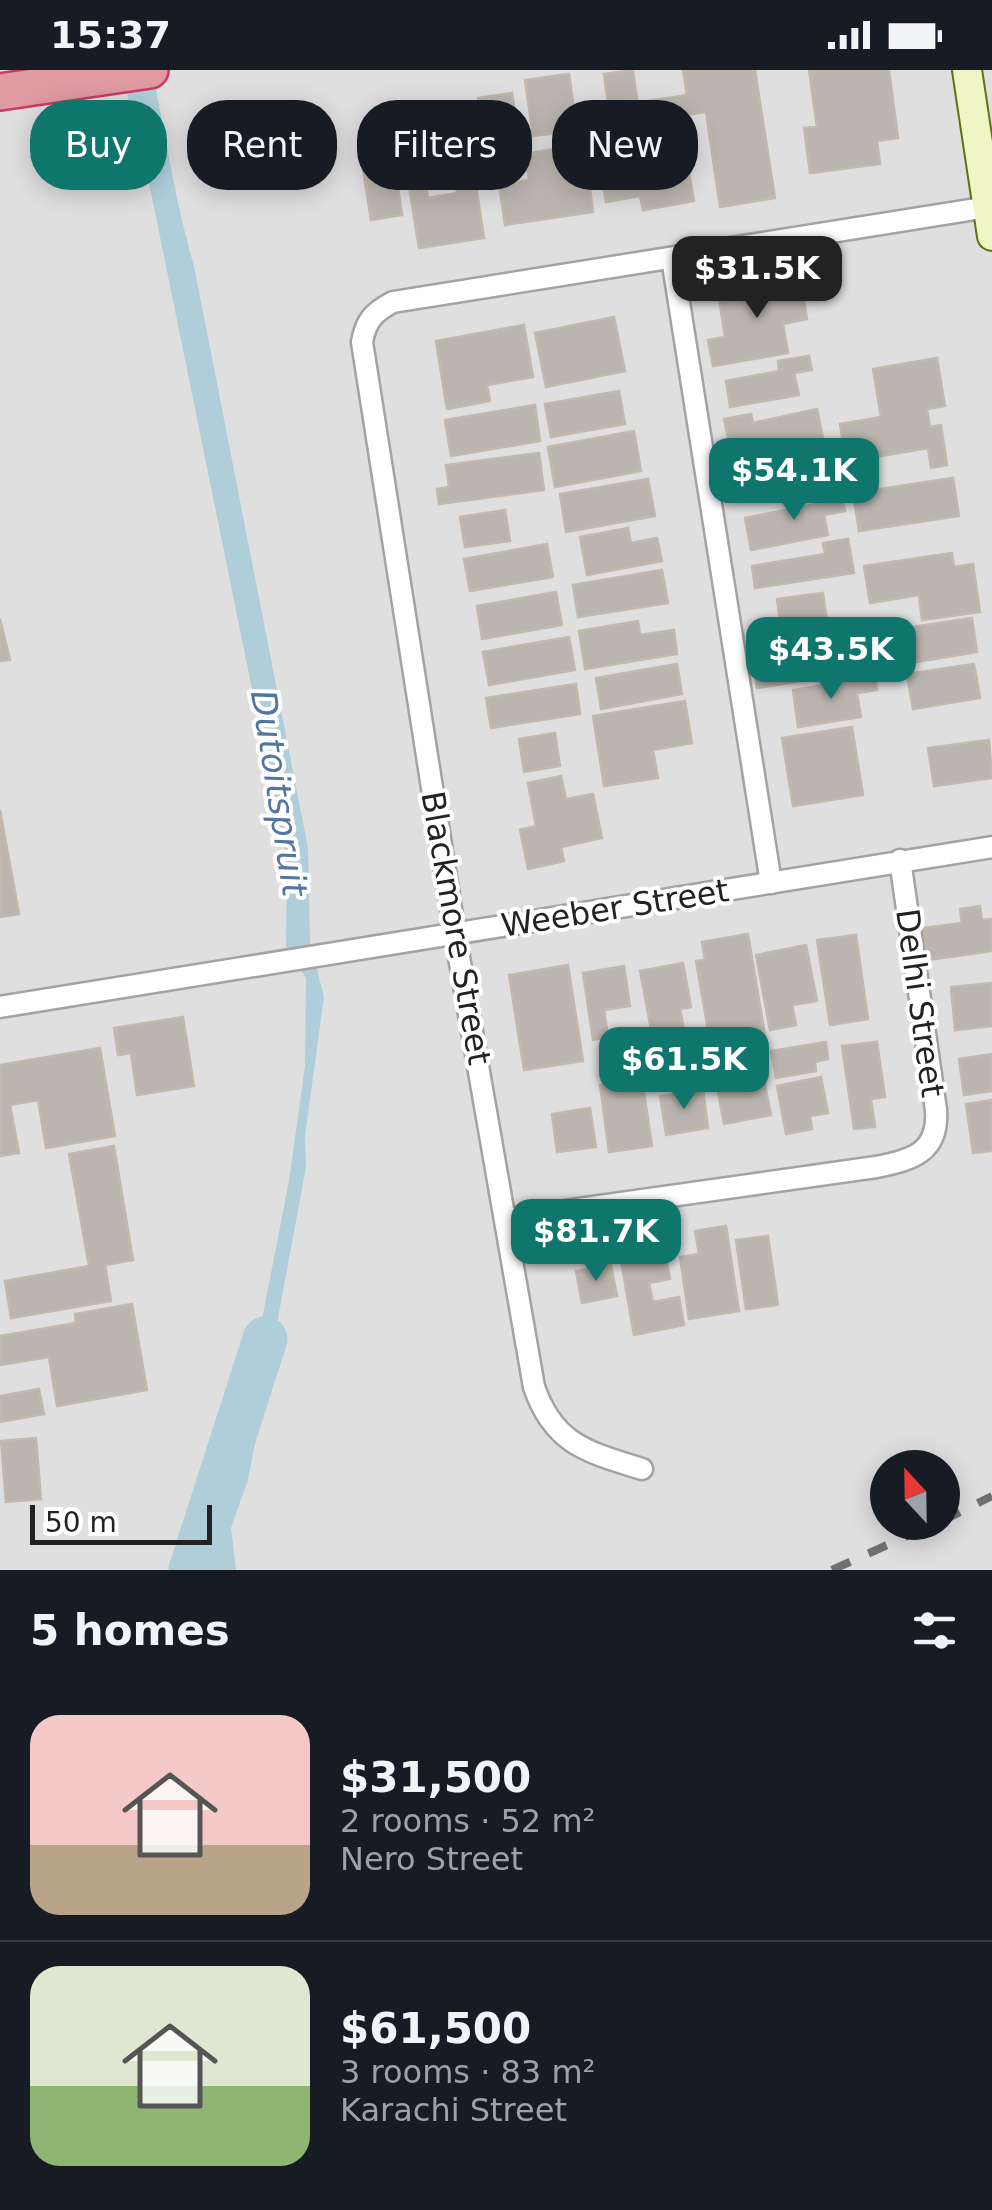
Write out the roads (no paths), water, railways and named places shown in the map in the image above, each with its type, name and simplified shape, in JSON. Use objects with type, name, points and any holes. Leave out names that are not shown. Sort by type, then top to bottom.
[{"type":"highway","points":[[0,92],[150,70]]},
{"type":"street","points":[[968,70],[992,236]]},
{"type":"street","points":[[771,883],[672,258],[988,207]]},
{"type":"street","name":"Blackmore Street","points":[[642,1468],[588,1452],[551,1426],[540,1406],[527,1357],[455,934],[362,342],[365,326],[374,312],[393,302],[672,258]]},
{"type":"street","name":"Weeber Street","points":[[0,1007],[992,848]]},
{"type":"street","name":"Delhi Street","points":[[506,1218],[876,1167],[904,1161],[931,1145],[936,1110],[900,860]]},
{"type":"water","points":[[127,70],[152,70],[158,100],[128,100]]},
{"type":"water","points":[[167,147],[308,848],[310,942],[324,997],[305,1136],[306,1167],[248,1480],[231,1528],[236,1570],[213,1570],[289,1181],[305,1066],[306,978],[286,947],[287,861],[150,190],[167,190]]},
{"type":"waterway","name":"Dutoitspruit","points":[[191,1570],[265,1339]]},
{"type":"railway","points":[[960,1512],[992,1496]]},
{"type":"railway","points":[[832,1570],[898,1540]]}]
